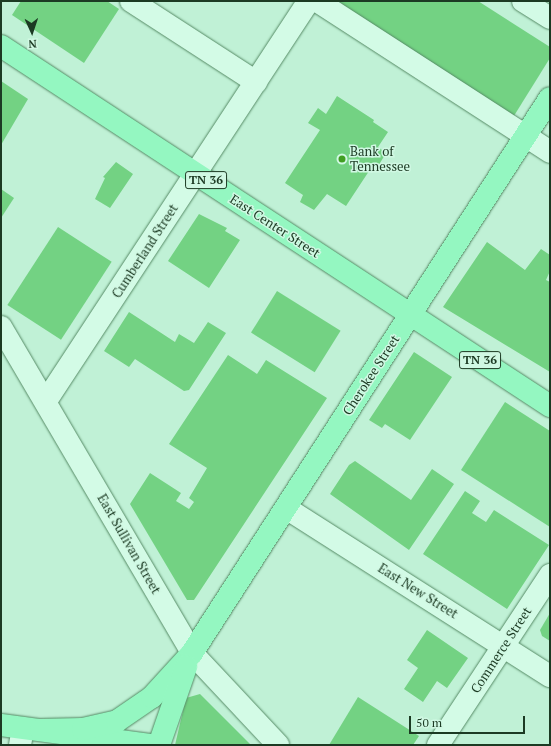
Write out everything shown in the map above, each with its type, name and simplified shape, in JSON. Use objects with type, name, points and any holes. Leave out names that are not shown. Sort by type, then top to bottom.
[{"type":"main road","name":"East Center Street","points":[[1,46],[550,406]]},
{"type":"main road","name":"Cherokee Street","points":[[192,653],[550,98]]},
{"type":"main road","points":[[28,734],[83,729],[117,721],[152,697],[192,653]]},
{"type":"main road","points":[[159,745],[174,695],[192,653]]},
{"type":"main road","points":[[1,725],[28,734],[150,745]]},
{"type":"street","points":[[131,1],[256,82]]},
{"type":"street","name":"Cumberland Street","points":[[46,401],[309,1]]},
{"type":"street","points":[[317,1],[526,135],[550,152]]},
{"type":"street","points":[[523,1],[550,18]]},
{"type":"street","name":"East Sullivan Street","points":[[1,327],[46,401],[192,653],[278,745]]},
{"type":"street","name":"East New Street","points":[[286,508],[504,645],[550,676]]},
{"type":"street","name":"Commerce Street","points":[[438,745],[550,575]]},
{"type":"building","points":[[21,1],[107,1],[119,9],[84,63],[12,15]]},
{"type":"building","points":[[332,1],[478,1],[550,47],[550,58],[512,119]]},
{"type":"building","points":[[1,81],[28,99],[1,145]]},
{"type":"building","name":"Bank of Tennessee","points":[[337,96],[374,120],[373,122],[388,132],[378,147],[386,153],[377,168],[373,165],[346,206],[327,194],[314,210],[300,202],[303,195],[285,183],[320,130],[308,123],[318,108],[326,114]]},
{"type":"building","points":[[116,162],[133,174],[110,208],[95,199],[105,178],[103,177]]},
{"type":"building","points":[[1,189],[14,198],[1,218]]},
{"type":"building","points":[[199,214],[227,228],[225,231],[240,240],[209,288],[168,261]]},
{"type":"building","points":[[58,227],[112,262],[61,340],[7,305]]},
{"type":"building","points":[[487,242],[525,270],[541,249],[550,255],[550,271],[546,280],[550,282],[550,372],[443,307]]},
{"type":"building","points":[[277,291],[341,331],[315,372],[251,333]]},
{"type":"building","points":[[129,312],[175,342],[179,334],[194,343],[208,322],[226,333],[189,390],[184,391],[135,359],[129,367],[104,351]]},
{"type":"building","points":[[414,352],[452,377],[410,440],[385,424],[382,428],[369,420]]},
{"type":"building","points":[[228,355],[257,374],[266,360],[327,398],[194,600],[187,600],[130,504],[150,473],[181,493],[176,501],[189,509],[194,502],[189,498],[207,468],[169,444]]},
{"type":"building","points":[[505,402],[550,431],[550,527],[461,470]]},
{"type":"building","points":[[355,461],[411,500],[432,469],[454,484],[409,550],[330,494],[349,465]]},
{"type":"building","points":[[465,491],[480,501],[472,513],[486,522],[494,510],[549,545],[507,609],[423,554]]},
{"type":"building","points":[[550,613],[550,641],[542,636],[540,630]]},
{"type":"building","points":[[427,630],[468,658],[447,688],[437,681],[423,702],[404,689],[418,668],[407,660]]},
{"type":"building","points":[[200,694],[251,745],[175,745],[186,698]]},
{"type":"building","points":[[358,697],[419,736],[413,745],[329,745]]},
{"type":"place","name":"Bank of Tennessee","points":[[342,159]]}]
